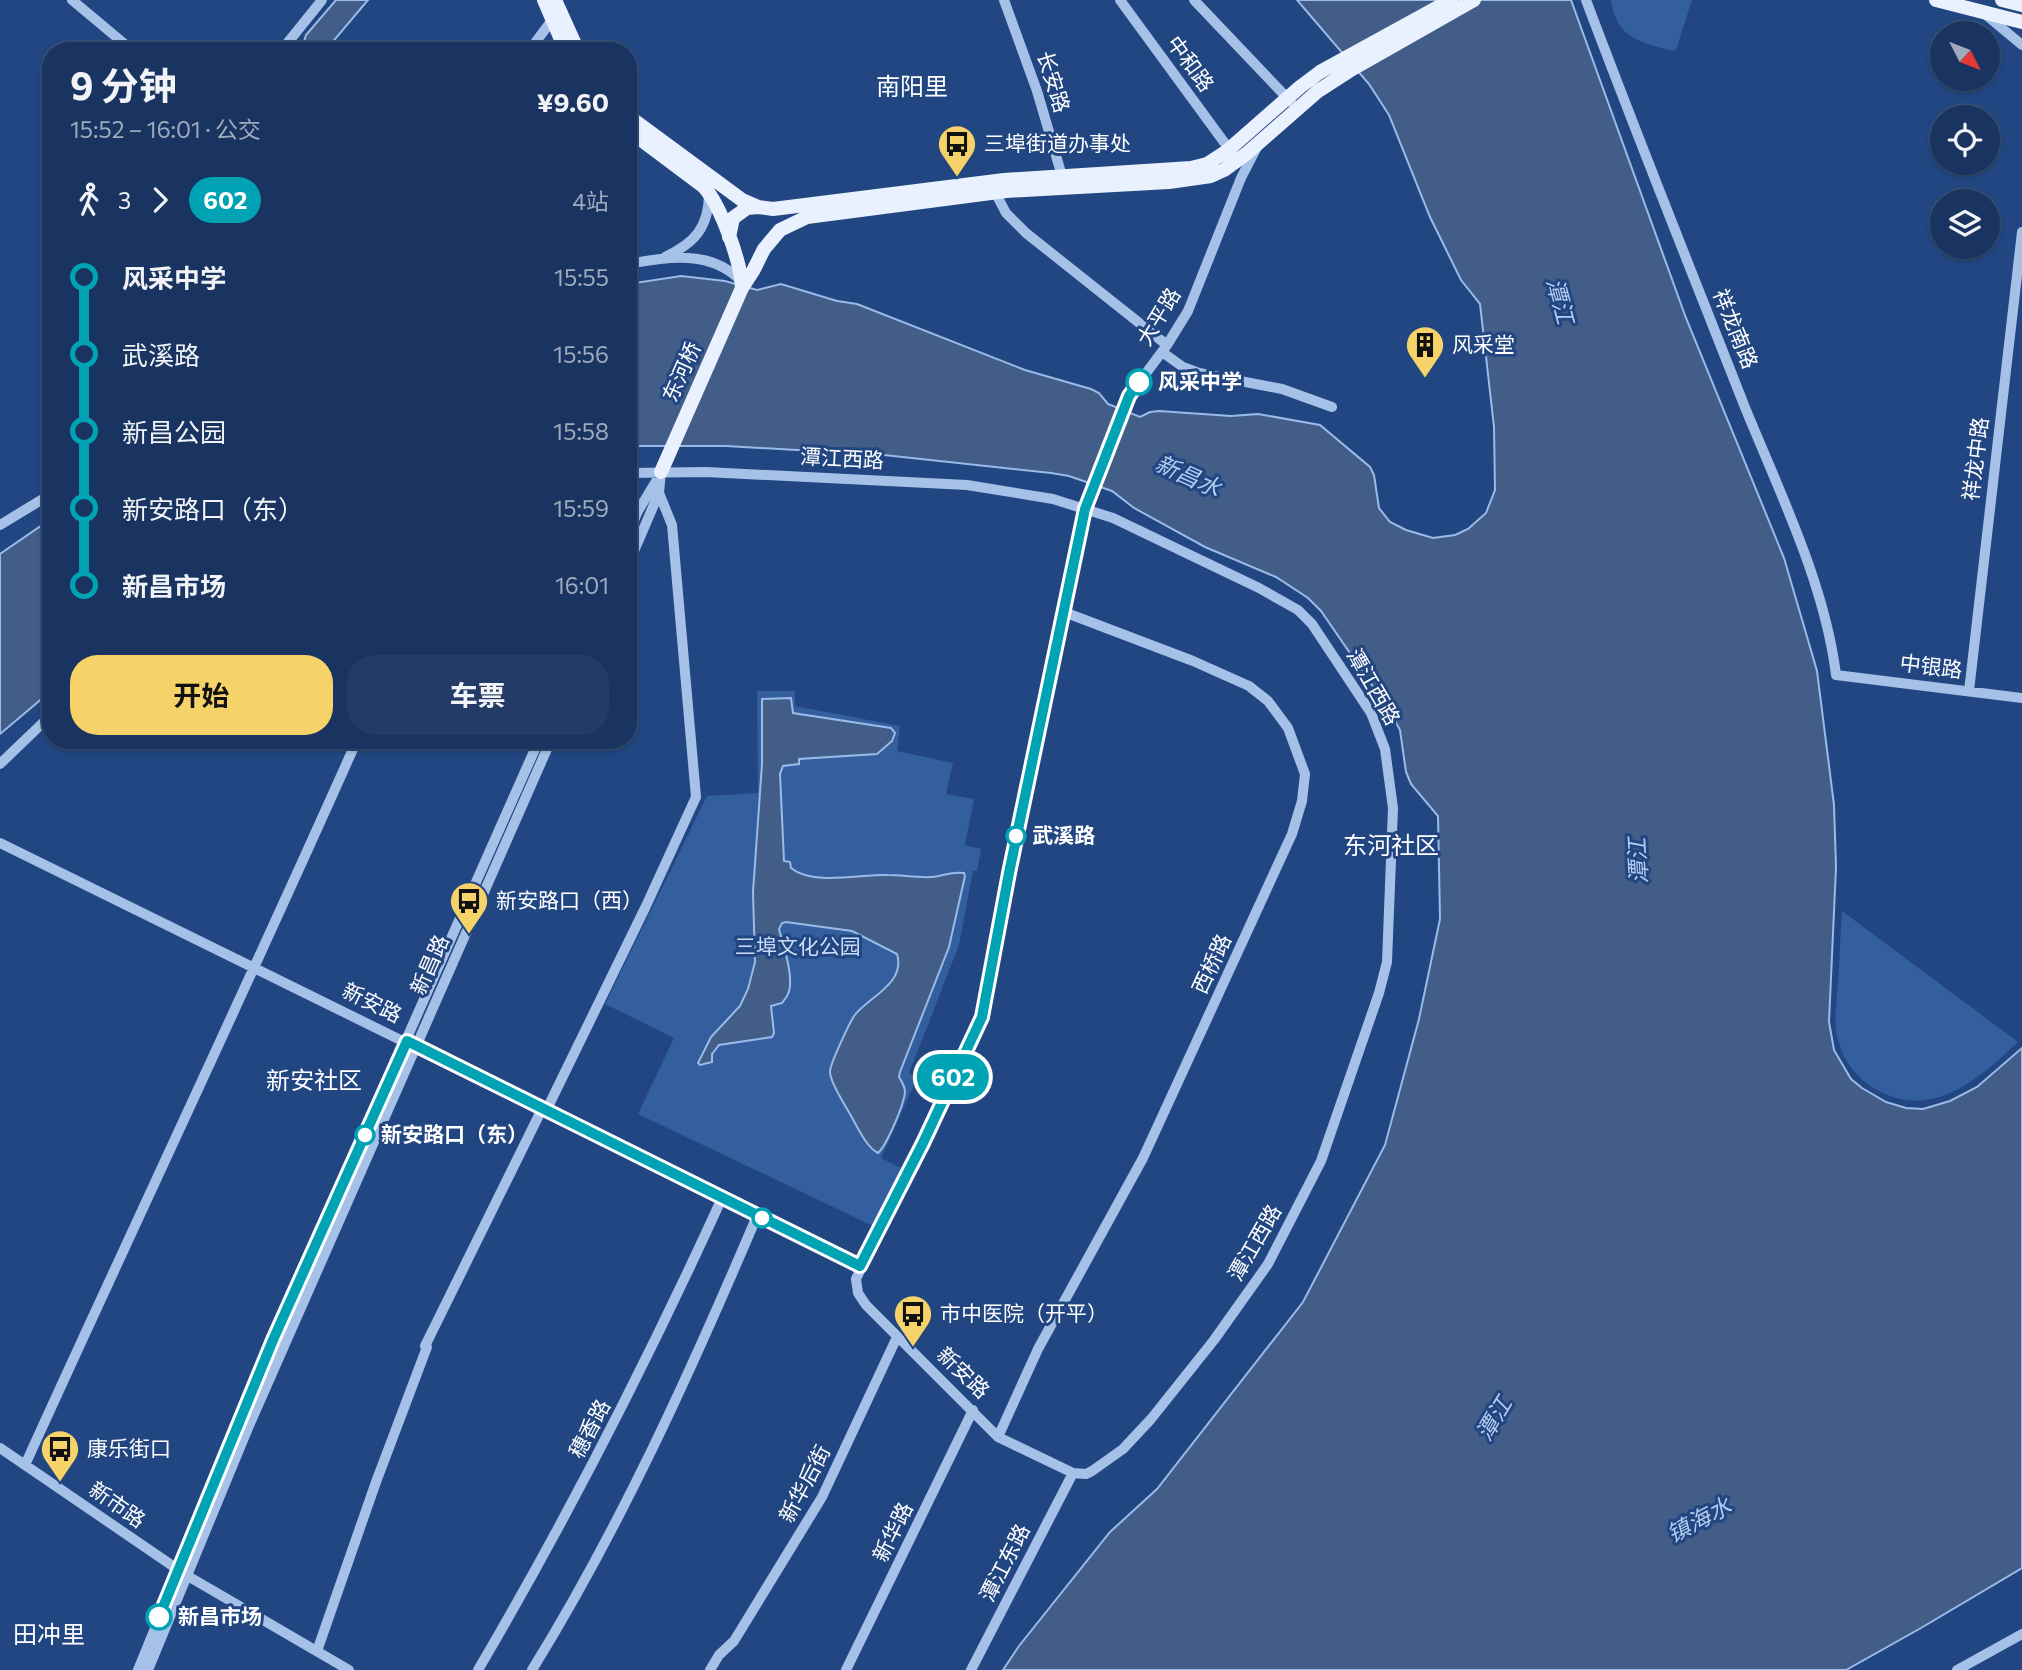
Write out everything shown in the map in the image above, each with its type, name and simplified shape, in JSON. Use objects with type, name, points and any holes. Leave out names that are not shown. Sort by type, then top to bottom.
[{"type":"main road","points":[[544,0],[562,42]]},
{"type":"main road","points":[[555,0],[574,42]]},
{"type":"main road","points":[[1346,65],[1451,0]]},
{"type":"main road","points":[[729,238],[733,218],[747,208],[782,209],[1004,180],[1191,168],[1207,164],[1292,103],[1310,79],[1346,65],[1475,0]]},
{"type":"main road","points":[[1936,0],[2022,22]]},
{"type":"main road","points":[[2002,0],[2022,5]]},
{"type":"main road","name":"东河桥","points":[[661,472],[741,285],[769,241],[780,230],[800,219],[995,192],[1192,180],[1224,170],[1260,142],[1292,103]]},
{"type":"main road","points":[[637,124],[742,200],[758,207]]},
{"type":"main road","points":[[637,137],[709,193],[722,216],[741,285]]},
{"type":"street","points":[[72,0],[122,42]]},
{"type":"street","points":[[288,42],[322,0]]},
{"type":"street","name":"长安路","points":[[1004,0],[1037,91],[1062,176]]},
{"type":"street","name":"中和路","points":[[1120,0],[1229,149]]},
{"type":"street","points":[[1194,0],[1292,103]]},
{"type":"street","name":"祥龙南路","points":[[1586,0],[1637,137],[1826,615],[1836,675]]},
{"type":"street","points":[[1981,12],[2022,45]]},
{"type":"street","points":[[536,42],[552,20]]},
{"type":"street","name":"大平路","points":[[1085,509],[1129,396],[1164,349],[1195,296],[1241,178],[1260,142]]},
{"type":"street","points":[[995,192],[1006,213],[1026,233],[1183,367],[1199,373],[1282,389],[1332,407]]},
{"type":"street","points":[[664,258],[682,249],[697,234],[705,219],[709,193]]},
{"type":"street","name":"祥龙中路","points":[[1969,691],[2022,232]]},
{"type":"street","points":[[637,262],[664,258],[715,262],[727,268],[741,285]]},
{"type":"street","points":[[2010,337],[2022,340]]},
{"type":"street","points":[[637,544],[659,493],[661,472]]},
{"type":"street","points":[[637,513],[661,472]]},
{"type":"street","name":"潭江西路","points":[[637,473],[769,474],[967,485],[1053,499],[1085,509],[1192,555],[1303,614],[1320,635],[1371,713],[1385,749],[1393,808],[1387,962],[1379,993],[1312,1182],[1256,1283],[1214,1340],[1132,1440],[1115,1457],[1097,1468],[1086,1474],[1073,1473]]},
{"type":"street","points":[[317,1651],[426,1346],[646,906],[696,797],[672,525],[659,493]]},
{"type":"street","points":[[0,525],[42,499]]},
{"type":"street","points":[[860,1266],[923,1143],[982,1017],[1085,509]]},
{"type":"street","name":"西桥路","points":[[998,1437],[1038,1349],[1143,1158],[1292,834],[1304,785],[1302,762],[1288,728],[1275,709],[1252,688],[1193,661],[1064,612]]},
{"type":"street","name":"中银路","points":[[1836,675],[2022,698]]},
{"type":"street","points":[[0,764],[42,724]]},
{"type":"street","points":[[25,1465],[143,1205],[256,968],[353,749]]},
{"type":"street","name":"新昌路","points":[[138,1670],[253,1416],[535,749]]},
{"type":"street","name":"新昌路","points":[[411,1044],[547,749]]},
{"type":"street","name":"新安路","points":[[0,843],[860,1266],[856,1279],[860,1298],[998,1437],[1073,1473]]},
{"type":"street","name":"穗香路","points":[[478,1670],[603,1447],[722,1198]]},
{"type":"street","points":[[532,1670],[589,1571],[637,1479],[757,1216]]},
{"type":"street","name":"新华后街","points":[[710,1670],[719,1655],[734,1641],[822,1497],[897,1337]]},
{"type":"street","name":"新华路","points":[[846,1670],[973,1409]]},
{"type":"street","name":"新市路","points":[[0,1448],[182,1573],[349,1670]]},
{"type":"street","points":[[1057,1503],[1074,1484],[1097,1468]]},
{"type":"street","name":"潭江东路","points":[[971,1670],[1073,1473]]},
{"type":"street","name":"新昌路","points":[[148,1670],[182,1573]]},
{"type":"street","points":[[1957,1670],[2022,1634]]},
{"type":"green space","points":[[1611,0],[1692,0],[1676,50],[1651,45],[1624,31],[1618,23]]},
{"type":"green space","name":"三埠文化公园","points":[[757,691],[795,691],[795,706],[900,726],[897,751],[953,763],[946,794],[974,799],[965,845],[981,849],[977,871],[973,871],[959,945],[909,1073],[917,1078],[881,1158],[901,1168],[873,1226],[638,1114],[674,1038],[605,1004],[707,796],[758,793]]},
{"type":"green space","points":[[1842,911],[2018,1042],[1969,1083],[1932,1099],[1913,1101],[1893,1097],[1866,1083],[1846,1061],[1837,1033]]},
{"type":"water","points":[[336,0],[368,0],[333,42],[304,42],[306,35]]},
{"type":"water","points":[[1297,0],[1571,0],[1686,318],[1784,558],[1817,671],[1834,805],[1836,867],[1829,1022],[1834,1050],[1851,1079],[1862,1088],[1886,1102],[1906,1108],[1923,1109],[1950,1101],[1977,1087],[2022,1048],[2022,1568],[1846,1670],[1003,1670],[1110,1532],[1157,1489],[1303,1302],[1385,1145],[1419,1019],[1440,919],[1438,816],[1411,784],[1406,772],[1400,730],[1389,710],[1321,611],[1308,598],[1276,577],[1205,547],[1134,508],[1112,491],[1069,476],[1051,473],[884,455],[726,446],[637,446],[637,283],[681,276],[725,281],[757,290],[781,284],[837,301],[857,304],[1025,370],[1091,389],[1099,393],[1108,404],[1140,417],[1159,411],[1231,416],[1258,414],[1320,425],[1370,467],[1374,475],[1379,508],[1390,522],[1433,538],[1455,535],[1468,529],[1486,513],[1495,490],[1494,427],[1480,304],[1461,280],[1430,217],[1389,115],[1369,84]]},
{"type":"water","points":[[42,525],[42,699],[0,734],[0,554]]},
{"type":"water","points":[[791,698],[793,713],[891,728],[895,733],[892,741],[877,754],[799,759],[799,764],[783,766],[780,774],[784,861],[790,862],[791,868],[800,873],[824,878],[888,875],[932,877],[951,873],[964,873],[965,876],[949,947],[900,1072],[899,1077],[905,1092],[902,1105],[878,1153],[859,1130],[835,1087],[830,1071],[854,1016],[891,982],[896,974],[897,954],[852,931],[782,923],[779,929],[788,962],[790,987],[782,1003],[771,1006],[774,1033],[772,1037],[719,1045],[712,1054],[712,1062],[700,1065],[698,1063],[711,1037],[740,1006],[755,962],[753,892],[762,764],[762,699]]},
{"type":"bus line","name":"602","points":[[159,1617],[273,1340],[407,1041],[860,1266],[923,1143],[982,1017],[1009,873],[1085,509],[1129,396],[1139,382]]},
{"type":"place","name":"三埠街道办事处","points":[[957,178]]},
{"type":"place","name":"风采堂","points":[[1425,379]]},
{"type":"place","name":"风采中学","points":[[1139,382]]},
{"type":"place","name":"武溪路","points":[[1016,836]]},
{"type":"place","name":"新安路口（西）","points":[[469,935]]},
{"type":"place","name":"新安路口（东）","points":[[365,1135]]},
{"type":"place","name":"市中医院（开平）","points":[[913,1348]]},
{"type":"place","name":"康乐街口","points":[[60,1483]]},
{"type":"place","name":"新昌市场","points":[[159,1617]]},
{"type":"district","name":"南阳里","points":[[912,87]]},
{"type":"district","name":"东河社区","points":[[1391,846]]},
{"type":"district","name":"新安社区","points":[[314,1081]]},
{"type":"district","name":"田冲里","points":[[49,1635]]},
{"type":"water label","name":"潭江","points":[[1560,301]]},
{"type":"water label","name":"新昌水","points":[[1188,476]]},
{"type":"water label","name":"潭江","points":[[1638,861]]},
{"type":"water label","name":"潭江","points":[[1494,1419]]},
{"type":"water label","name":"镇海水","points":[[1699,1520]]}]
